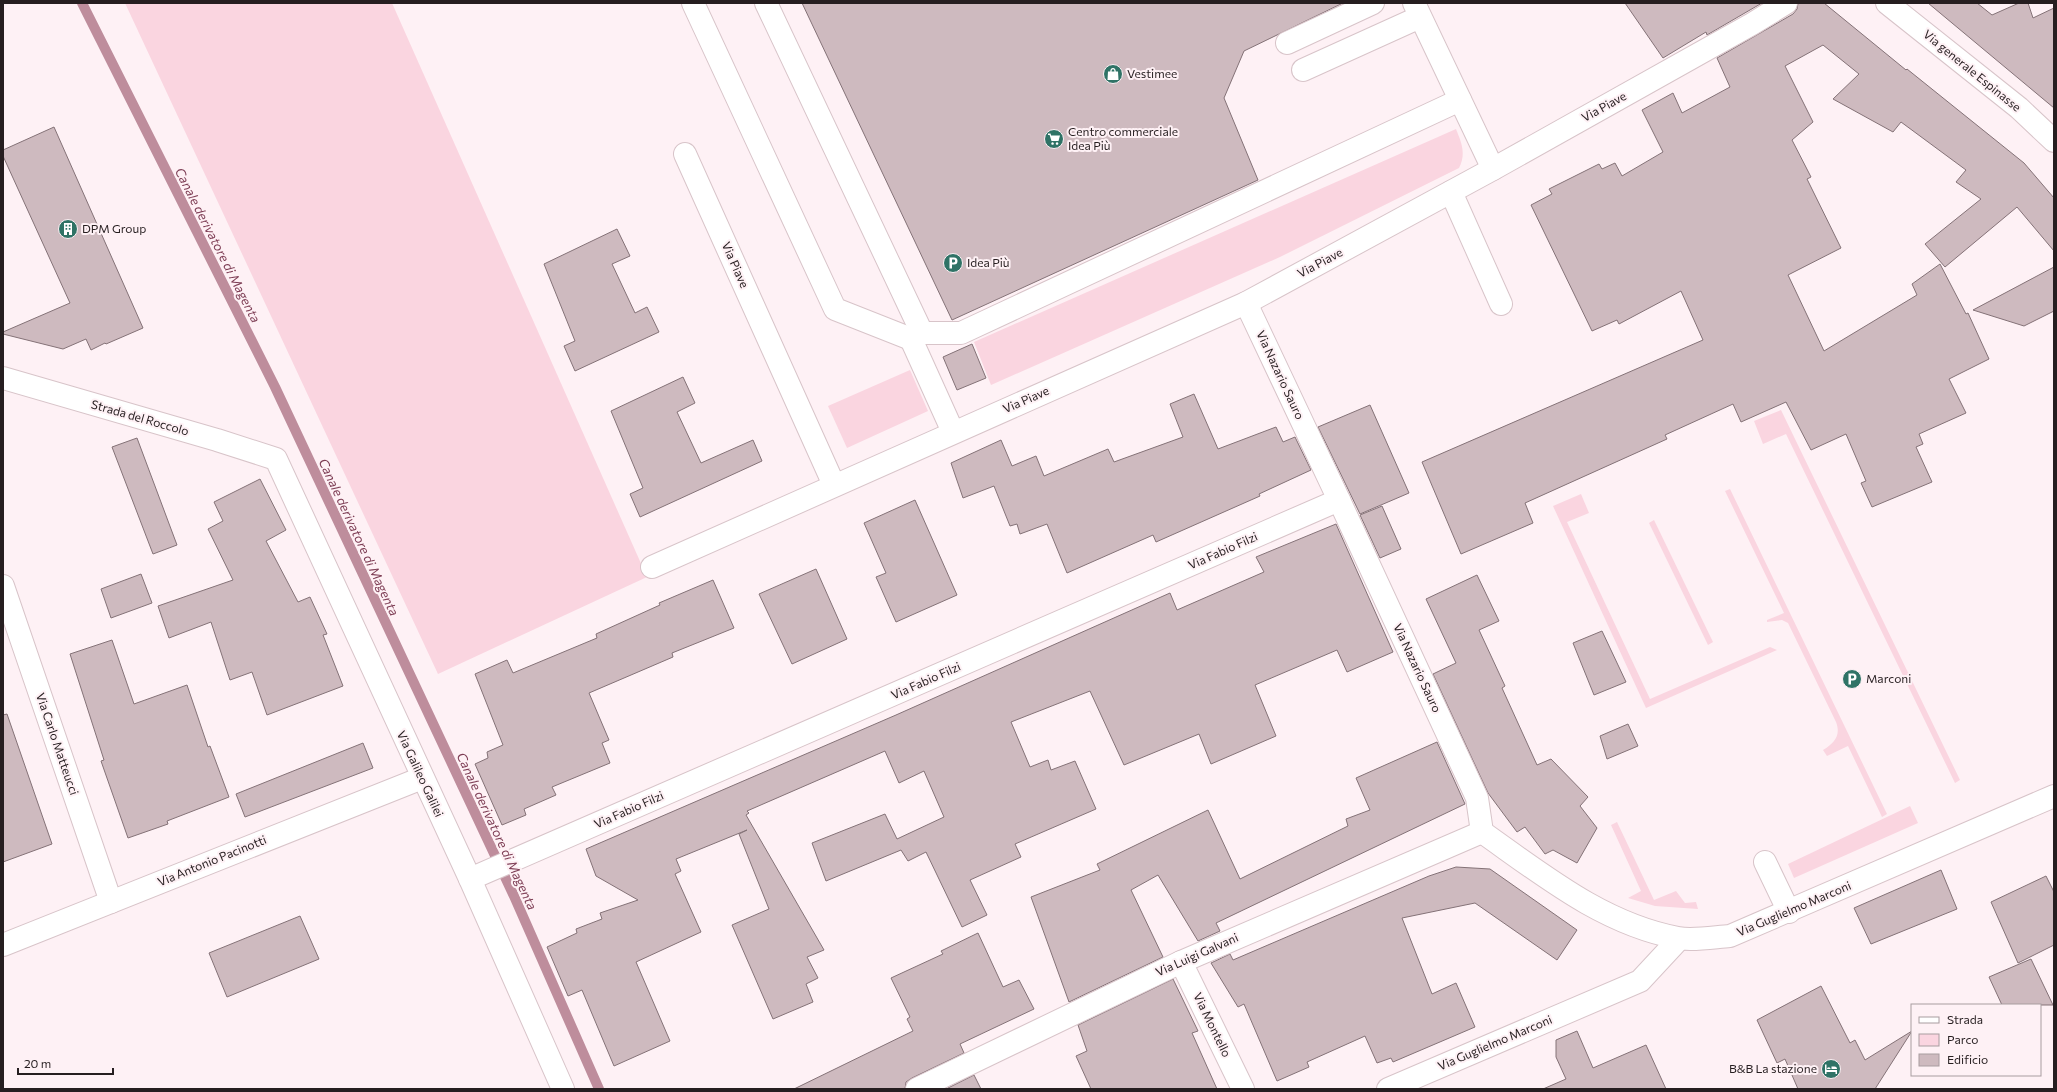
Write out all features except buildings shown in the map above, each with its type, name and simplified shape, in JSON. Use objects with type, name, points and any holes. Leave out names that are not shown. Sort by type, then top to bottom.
[{"type":"street","points":[[693,3],[835,309],[917,336],[961,333],[1460,100]]},
{"type":"street","points":[[766,3],[917,336],[953,432]]},
{"type":"street","points":[[1287,43],[1374,3]]},
{"type":"street","name":"Via Piave","points":[[652,567],[834,484],[1246,303],[1493,170],[1752,24],[1786,3]]},
{"type":"street","name":"Via generale Espinasse","points":[[1887,3],[2019,108],[2054,141]]},
{"type":"street","points":[[1303,70],[1417,10],[1493,170]]},
{"type":"street","name":"Via Piave","points":[[685,154],[834,484]]},
{"type":"street","points":[[1451,192],[1501,304]]},
{"type":"street","name":"Via Nazario Sauro","points":[[1246,303],[1477,798],[1482,832]]},
{"type":"street","name":"Strada del Roccolo","points":[[3,378],[217,440],[276,459]]},
{"type":"street","name":"Via Galileo Galilei","points":[[276,459],[422,778],[476,876],[563,1089]]},
{"type":"street","name":"Via Fabio Filzi","points":[[476,876],[1339,500]]},
{"type":"street","name":"Via Carlo Matteucci","points":[[3,586],[111,902]]},
{"type":"street","name":"Via Antonio Pacinotti","points":[[3,945],[422,778]]},
{"type":"street","name":"Via Guglielmo Marconi","points":[[1388,1089],[1640,981],[1679,939],[1730,936],[1789,912],[2054,796]]},
{"type":"street","points":[[1482,832],[1567,892],[1616,920],[1679,939]]},
{"type":"street","name":"Via Luigi Galvani","points":[[917,1089],[1181,962],[1482,832]]},
{"type":"street","points":[[1765,862],[1789,912]]},
{"type":"street","name":"Via Montello","points":[[1181,962],[1243,1089]]},
{"type":"green space","points":[[125,3],[392,3],[647,577],[438,674]]},
{"type":"green space","points":[[1456,129],[1463,153],[1459,168],[1280,257],[991,385],[974,342]]},
{"type":"green space","points":[[910,370],[928,411],[847,448],[828,406]]},
{"type":"green space","points":[[1781,410],[1960,780],[1955,783],[1786,434],[1763,444],[1754,421]]},
{"type":"green space","points":[[1730,489],[1887,814],[1882,817],[1848,746],[1827,756],[1823,750],[1836,738],[1838,731],[1836,722],[1788,623],[1782,620],[1767,622],[1767,620],[1784,613],[1725,491]]},
{"type":"green space","points":[[1581,494],[1589,513],[1567,522],[1650,699],[1770,647],[1777,650],[1646,708],[1553,506]]},
{"type":"green space","points":[[1654,520],[1713,642],[1708,645],[1649,523]]},
{"type":"green space","points":[[1910,806],[1918,823],[1794,878],[1788,864]]},
{"type":"green space","points":[[1617,822],[1654,900],[1676,891],[1685,903],[1696,902],[1698,909],[1655,906],[1628,898],[1641,891],[1611,825]]},
{"type":"waterway","name":"Canale derivatore di Magenta","points":[[82,3],[275,387],[514,896],[599,1089]]},
{"type":"place","name":"Vestimee","points":[[1113,74]]},
{"type":"place","name":"Centro commerciale Idea Più","points":[[1054,139]]},
{"type":"place","name":"DPM Group","points":[[68,229]]},
{"type":"place","name":"Idea Più","points":[[953,263]]},
{"type":"place","name":"Marconi","points":[[1852,679]]},
{"type":"place","name":"B&B La stazione","points":[[1831,1069]]}]
